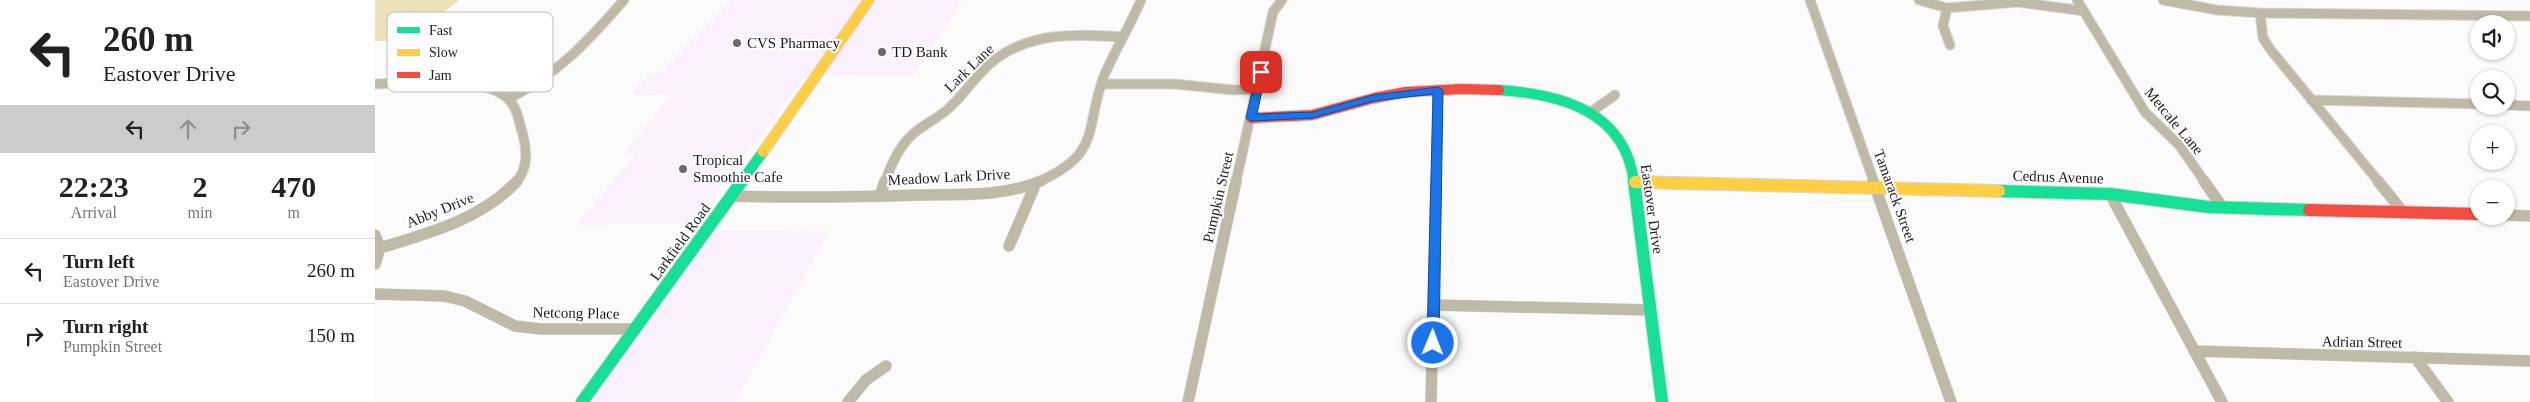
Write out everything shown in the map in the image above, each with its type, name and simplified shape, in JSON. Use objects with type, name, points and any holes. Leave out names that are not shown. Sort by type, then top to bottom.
[{"type":"street","points":[[553,73],[571,61],[624,0]]},
{"type":"street","name":"Larkfield Road","points":[[582,402],[633,329],[733,196],[869,0]]},
{"type":"street","name":"Meadow Lark Drive","points":[[733,196],[828,198],[1003,191],[1036,183],[1060,170],[1086,144],[1091,134],[1101,84],[1141,0]]},
{"type":"street","name":"Pumpkin Street","points":[[1187,402],[1258,89],[1273,12],[1282,0]]},
{"type":"street","name":"Tamarack Street","points":[[1810,0],[1951,402]]},
{"type":"street","points":[[1919,0],[1947,8],[2018,2],[2084,11]]},
{"type":"street","name":"Metcale Lane","points":[[2077,0],[2145,112],[2179,145],[2222,207]]},
{"type":"street","points":[[2163,0],[2201,8],[2260,13],[2530,16]]},
{"type":"street","points":[[1947,8],[1943,26],[1950,45]]},
{"type":"street","points":[[2260,13],[2263,38],[2403,212]]},
{"type":"street","name":"Lark Lane","points":[[880,196],[901,147],[913,134],[946,111],[991,62],[1004,52],[1034,39],[1052,35],[1123,37]]},
{"type":"street","points":[[1101,84],[1175,84],[1233,90],[1258,89]]},
{"type":"street","name":"Eastover Drive","points":[[1251,118],[1313,115],[1373,98],[1438,90],[1503,88],[1526,90],[1560,99],[1591,112],[1617,135],[1627,149],[1635,182],[1662,402]]},
{"type":"street","points":[[1431,402],[1438,90]]},
{"type":"street","points":[[499,92],[510,98],[523,92]]},
{"type":"street","points":[[1591,112],[1615,96]]},
{"type":"street","name":"Abby Drive","points":[[380,248],[461,221],[487,207],[520,178],[526,164],[527,150],[516,108],[510,98]]},
{"type":"street","points":[[2311,100],[2470,104]]},
{"type":"street","points":[[2515,105],[2530,106]]},
{"type":"street","name":"Cedrus Avenue","points":[[1635,182],[2110,194],[2191,206],[2470,214]]},
{"type":"street","points":[[1009,246],[1036,183]]},
{"type":"street","points":[[2110,194],[2222,402]]},
{"type":"street","points":[[2515,215],[2530,216]]},
{"type":"street","points":[[375,235],[380,248],[375,264]]},
{"type":"street","name":"Netcong Place","points":[[375,294],[444,296],[465,301],[515,326],[541,329],[633,329]]},
{"type":"street","points":[[1434,304],[1650,310]]},
{"type":"street","name":"Adrian Street","points":[[2194,351],[2530,361]]},
{"type":"street","points":[[2415,358],[2448,402]]},
{"type":"street","points":[[848,402],[866,380],[886,366]]},
{"type":"shaded area","points":[[375,0],[459,0],[444,12],[387,12],[387,41],[375,41]]},
{"type":"shaded area","points":[[732,0],[963,0],[913,76],[807,75],[693,223],[576,225],[636,154],[624,153],[670,96],[631,94],[650,73],[662,71]]},
{"type":"shaded area","points":[[716,230],[829,231],[735,402],[592,402]]},
{"type":"traffic: fast","points":[[1499,90],[1533,93],[1566,101],[1596,116],[1620,140],[1632,164],[1662,402]]},
{"type":"traffic: fast","points":[[582,402],[763,152]]},
{"type":"traffic: fast","points":[[1999,191],[2110,194],[2208,207],[2309,210]]},
{"type":"traffic: slow","points":[[763,152],[869,0]]},
{"type":"traffic: slow","points":[[1635,182],[1999,191]]},
{"type":"traffic: jam","points":[[1251,118],[1312,115],[1374,98],[1406,92],[1461,89],[1499,90]]},
{"type":"traffic: jam","points":[[2309,210],[2470,214]]},
{"type":"place","name":"CVS Pharmacy","points":[[737,43]]},
{"type":"place","name":"TD Bank","points":[[882,52]]},
{"type":"place","name":"Tropical Smoothie Cafe","points":[[683,169]]},
{"type":"route","points":[[1261,72],[1251,118],[1313,115],[1373,98],[1438,90],[1433,343]]}]
